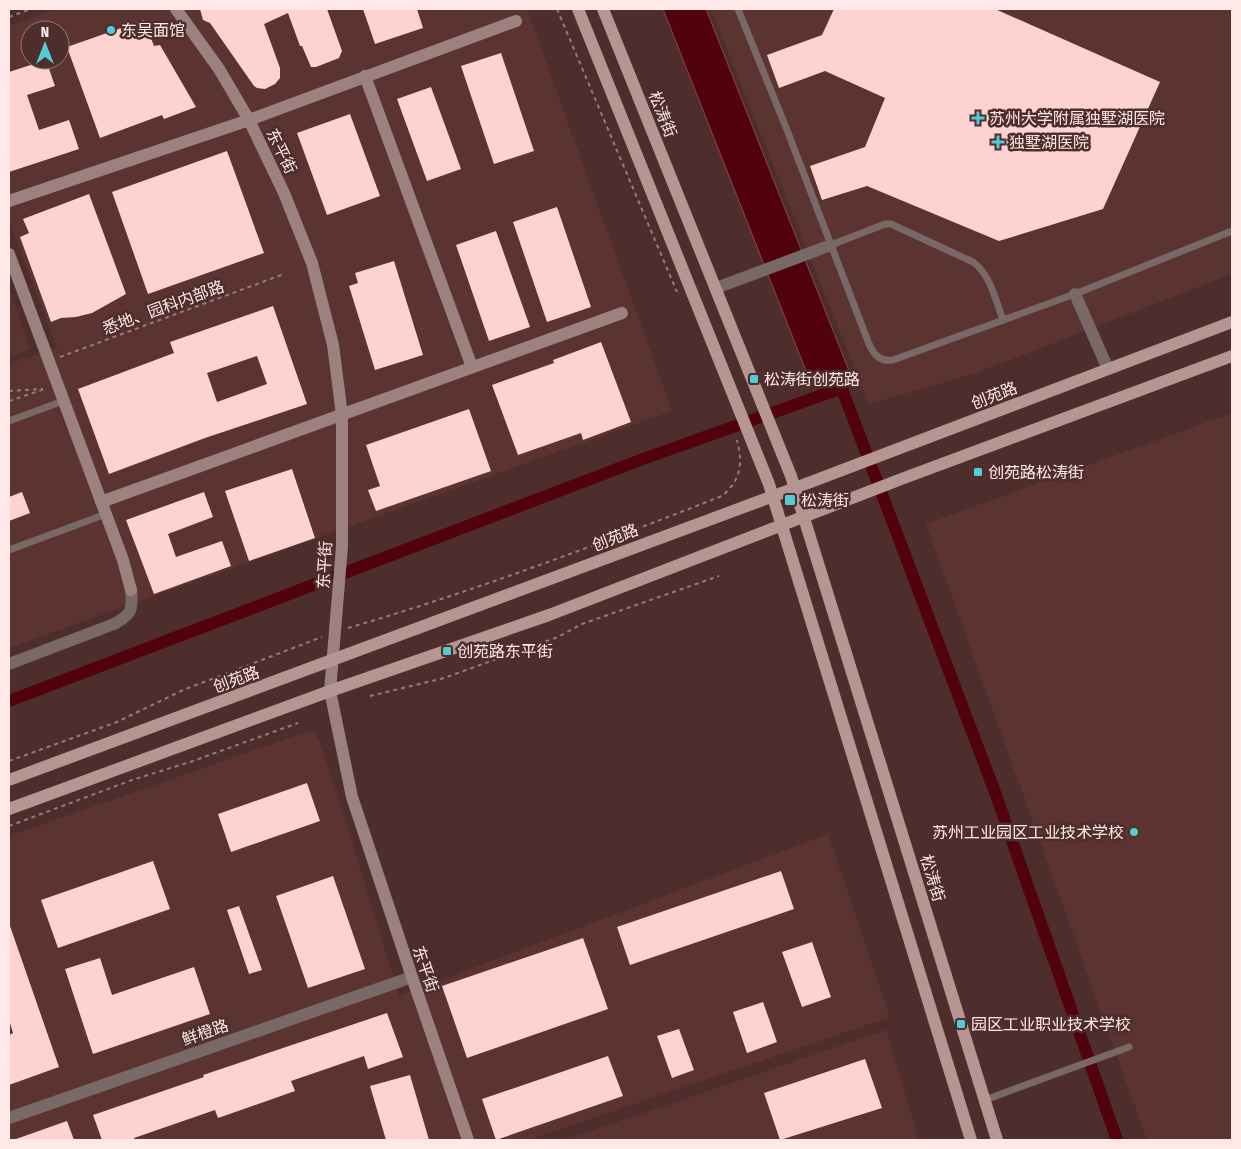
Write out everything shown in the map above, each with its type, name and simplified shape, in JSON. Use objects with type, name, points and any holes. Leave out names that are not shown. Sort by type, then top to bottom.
[{"type":"main road","points":[[578,9],[773,496],[971,1140]]},
{"type":"main road","name":"松涛街","points":[[603,9],[777,439],[795,488],[998,1140]]},
{"type":"main road","name":"创苑路","points":[[9,780],[795,488],[1232,322]]},
{"type":"main road","points":[[9,809],[330,691],[549,615],[804,518],[856,496],[1232,356]]},
{"type":"street","name":"东平街","points":[[176,9],[218,69],[249,120],[284,193],[312,263],[333,345],[342,415],[342,546],[330,691],[352,797],[468,1140]]},
{"type":"street","points":[[9,201],[249,120],[516,21]]},
{"type":"street","points":[[365,76],[472,367]]},
{"type":"street","points":[[716,288],[831,245]]},
{"type":"street","points":[[9,254],[123,560],[131,590],[131,610],[126,618],[9,664]]},
{"type":"street","points":[[1075,294],[1108,369]]},
{"type":"street","points":[[101,502],[622,313]]},
{"type":"street","name":"鲜橙路","points":[[9,1118],[412,977]]},
{"type":"lane","points":[[738,9],[787,130],[868,344],[878,358],[886,361],[893,360],[1075,294],[1232,232]]},
{"type":"lane","points":[[831,245],[885,224],[891,224],[979,266],[986,275],[1003,320]]},
{"type":"lane","points":[[9,421],[63,401]]},
{"type":"lane","points":[[9,550],[106,514]]},
{"type":"lane","points":[[985,1100],[1130,1047]]},
{"type":"path","points":[[9,17],[31,9]]},
{"type":"path","points":[[557,9],[678,294]]},
{"type":"path","name":"悉地、园科内部路","points":[[48,362],[284,274]]},
{"type":"path","points":[[9,391],[45,389],[9,401]]},
{"type":"path","points":[[9,762],[117,722],[183,690],[334,632],[417,608],[623,535],[722,496],[734,486],[740,469],[737,440]]},
{"type":"path","points":[[370,696],[444,678],[558,637],[582,624],[719,576]]},
{"type":"path","points":[[9,826],[132,780],[193,762],[298,723]]},
{"type":"shaded area","points":[[55,9],[527,9],[672,411],[9,648],[9,364],[57,348],[9,221],[9,26],[20,22],[20,70],[70,70],[70,20],[25,20]]},
{"type":"shaded area","points":[[663,9],[706,9],[849,371],[812,386]]},
{"type":"shaded area","name":"独墅湖医院","points":[[711,9],[1232,9],[1232,274],[973,374],[869,404]]},
{"type":"shaded area","points":[[9,289],[30,349],[9,357]]},
{"type":"shaded area","name":"苏州工业园区工业技术学校","points":[[1232,413],[1232,1140],[1147,1140],[926,524]]},
{"type":"shaded area","points":[[309,731],[318,738],[339,799],[399,996],[828,834],[890,1017],[529,1140],[9,1140],[9,836]]},
{"type":"shaded area","points":[[886,1030],[919,1140],[564,1140]]},
{"type":"building","points":[[200,9],[327,9],[342,51],[339,58],[316,67],[311,67],[302,46],[300,46],[288,13],[264,24],[280,68],[280,78],[275,84],[265,89],[257,88],[210,23],[203,20]]},
{"type":"building","points":[[363,9],[417,9],[423,28],[375,44]]},
{"type":"building","points":[[834,9],[995,9],[1160,82],[1103,209],[999,241],[867,186],[822,200],[810,166],[865,147],[885,98],[825,71],[779,88],[767,55],[822,35]]},
{"type":"building","points":[[144,20],[154,46],[160,45],[196,107],[164,119],[162,115],[100,138],[70,55],[70,46]]},
{"type":"building","points":[[501,53],[534,151],[494,164],[461,66]]},
{"type":"building","points":[[20,68],[20,70],[49,70],[55,86],[27,95],[39,130],[69,120],[79,149],[9,172],[9,72]]},
{"type":"building","points":[[431,87],[461,169],[427,181],[397,99]]},
{"type":"building","points":[[350,114],[380,196],[327,215],[297,133]]},
{"type":"building","points":[[227,151],[264,253],[148,294],[112,192]]},
{"type":"building","points":[[89,194],[126,294],[92,313],[61,318],[51,322],[20,237],[29,233],[23,219]]},
{"type":"building","points":[[557,207],[591,307],[547,322],[513,222]]},
{"type":"building","points":[[496,231],[530,327],[489,341],[456,245]]},
{"type":"building","points":[[394,261],[423,355],[375,370],[349,286],[358,283],[355,273]]},
{"type":"building","points":[[273,306],[307,404],[205,438],[109,474],[78,389],[174,353],[170,342]],"holes":[[[257,356],[267,384],[217,402],[207,373]]]},
{"type":"building","points":[[601,342],[631,422],[583,440],[581,433],[518,455],[492,385],[554,363],[553,360]]},
{"type":"building","points":[[469,409],[491,471],[376,511],[368,490],[380,486],[366,445]]},
{"type":"building","points":[[292,469],[315,538],[249,561],[225,491]]},
{"type":"building","points":[[22,492],[30,513],[9,521],[9,497]]},
{"type":"building","points":[[204,492],[213,517],[168,534],[176,557],[222,541],[231,566],[154,594],[126,520]]},
{"type":"building","points":[[307,783],[320,821],[231,852],[218,814]]},
{"type":"building","points":[[153,861],[170,909],[58,948],[41,900]]},
{"type":"building","points":[[781,871],[794,909],[630,965],[617,927]]},
{"type":"building","points":[[333,876],[365,969],[308,988],[276,896]]},
{"type":"building","points":[[239,906],[262,970],[249,974],[227,910]]},
{"type":"building","points":[[10,926],[59,1067],[9,1085],[9,1035],[13,1033],[9,1020]]},
{"type":"building","points":[[583,938],[608,1009],[467,1058],[442,986]]},
{"type":"building","points":[[812,942],[831,997],[802,1007],[782,952]]},
{"type":"building","points":[[100,958],[112,995],[194,967],[210,1014],[93,1054],[65,969]]},
{"type":"building","points":[[763,1002],[777,1042],[747,1053],[733,1012]]},
{"type":"building","points":[[387,1013],[403,1057],[368,1069],[364,1056],[291,1081],[295,1091],[218,1118],[215,1110],[134,1138],[135,1140],[102,1140],[93,1115],[204,1077],[203,1075]]},
{"type":"building","points":[[679,1029],[694,1070],[672,1078],[657,1036]]},
{"type":"building","points":[[608,1056],[623,1096],[496,1140],[482,1099]]},
{"type":"building","points":[[865,1059],[882,1108],[780,1140],[764,1093]]},
{"type":"building","points":[[410,1075],[429,1140],[386,1140],[370,1086]]},
{"type":"building","points":[[67,1121],[74,1140],[16,1139]]},
{"type":"waterway","points":[[831,360],[996,795],[1117,1140]]},
{"type":"waterway","points":[[9,701],[643,459],[842,388]]},
{"type":"place","name":"东吴面馆","points":[[111,30]]},
{"type":"place","name":"苏州大学附属独墅湖医院","points":[[978,118]]},
{"type":"place","name":"独墅湖医院","points":[[998,142]]},
{"type":"place","name":"松涛街创苑路","points":[[754,379]]},
{"type":"place","name":"创苑路松涛街","points":[[978,472]]},
{"type":"place","name":"松涛街","points":[[790,500]]},
{"type":"place","name":"创苑路东平街","points":[[447,651]]},
{"type":"place","name":"苏州工业园区工业技术学校","points":[[1134,832]]},
{"type":"place","name":"园区工业职业技术学校","points":[[961,1024]]}]
